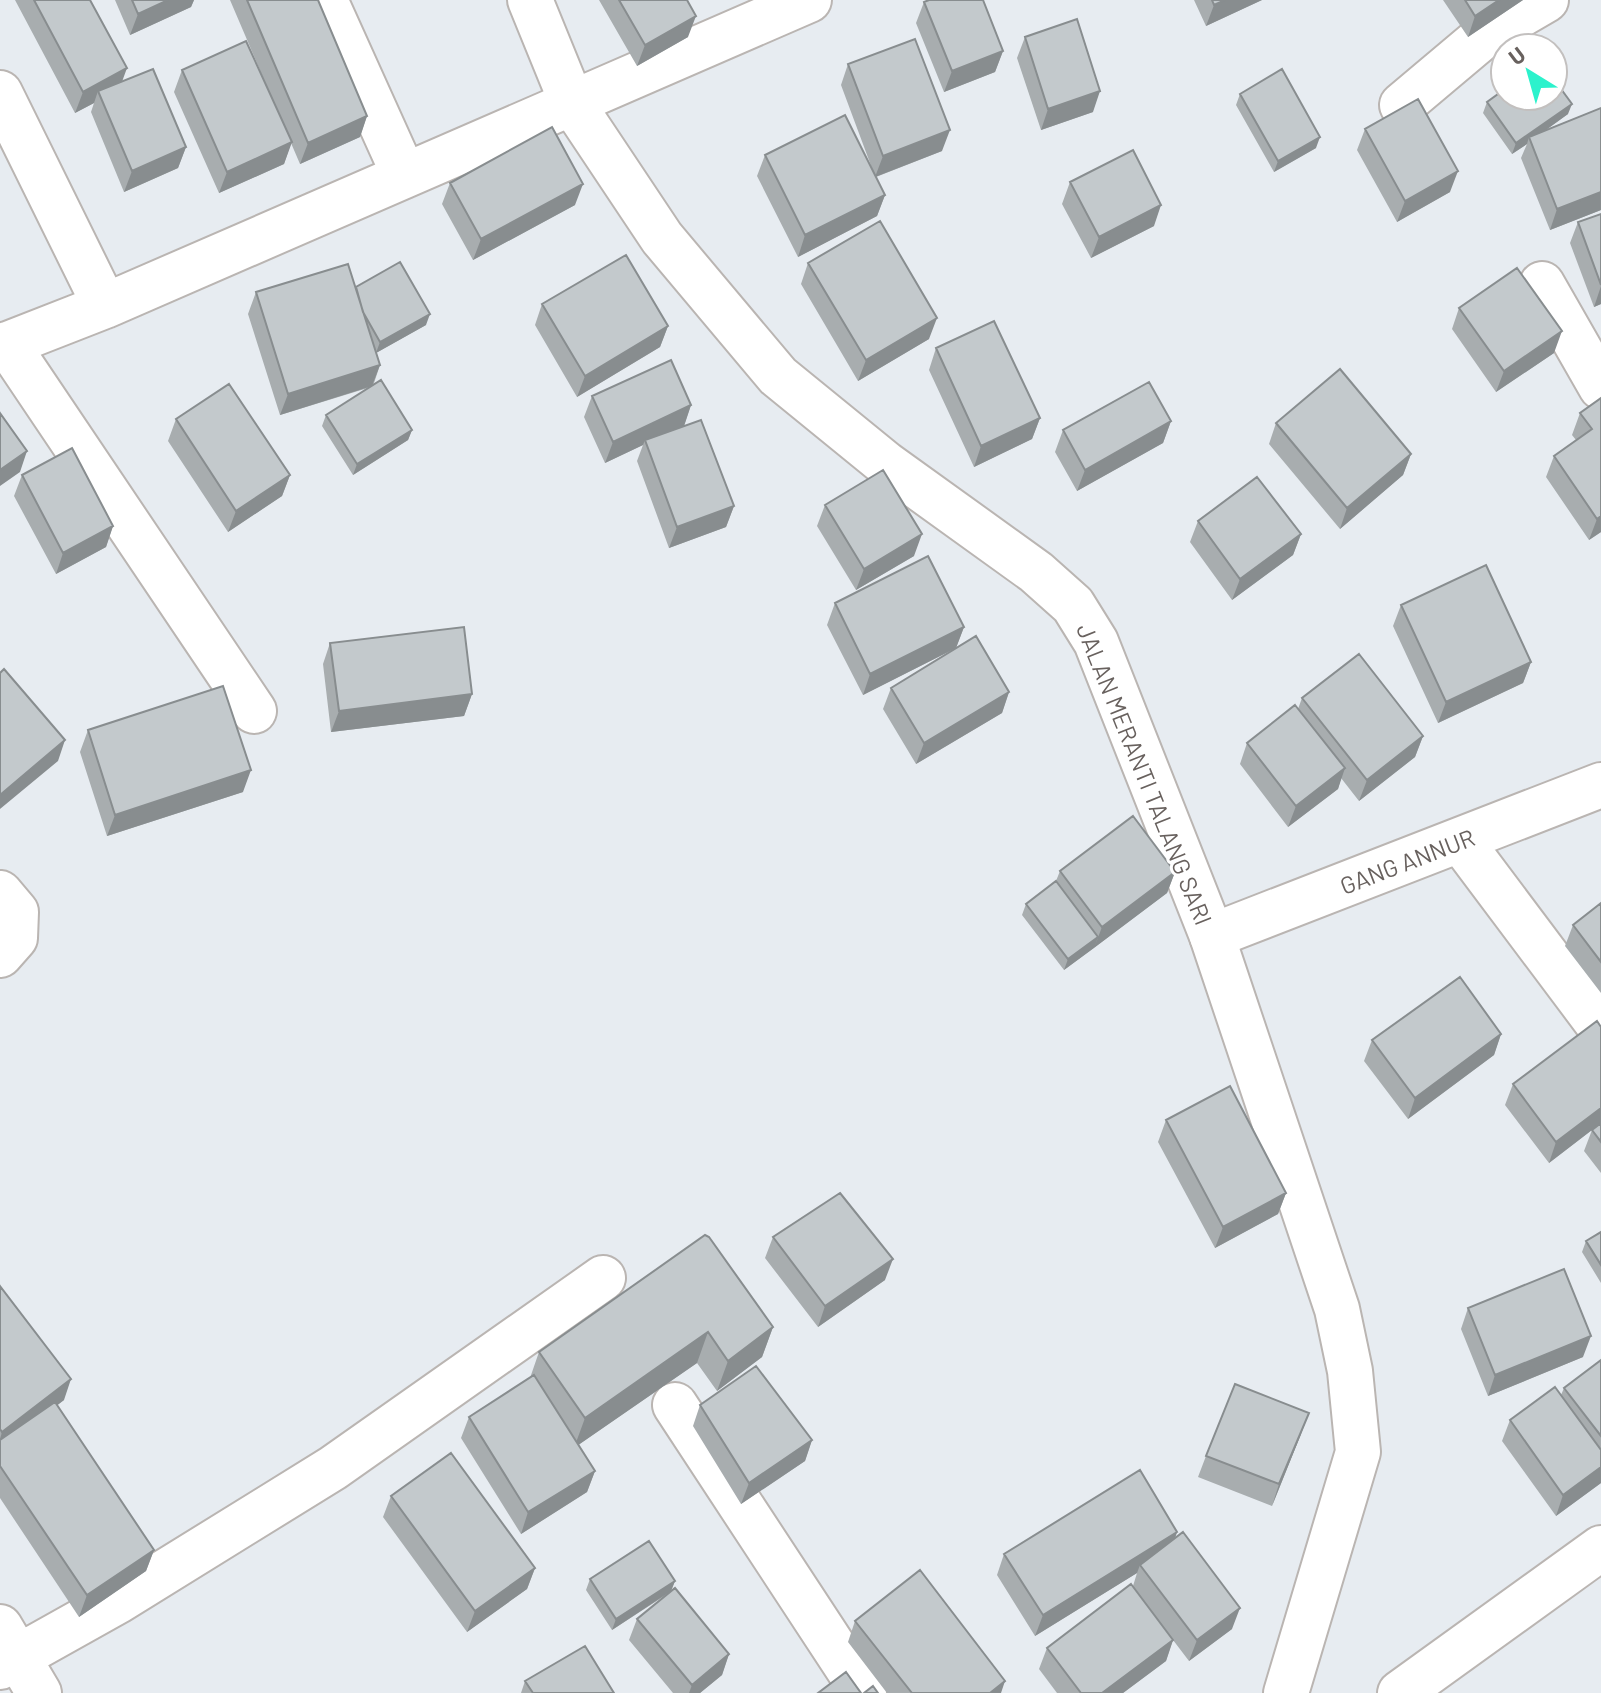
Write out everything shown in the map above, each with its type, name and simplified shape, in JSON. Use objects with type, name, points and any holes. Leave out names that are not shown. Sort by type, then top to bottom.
[{"type":"street","points":[[325,0],[404,175]]},
{"type":"street","name":"JALAN MERANTI TALANG SARI","points":[[530,0],[572,103],[662,238],[778,376],[886,464],[1036,572],[1073,605],[1096,642],[1212,936],[1337,1309],[1357,1419],[1358,1452],[1286,1693]]},
{"type":"street","points":[[254,711],[4,345],[105,306],[809,0]]},
{"type":"street","points":[[1402,105],[1484,36],[1546,0]]},
{"type":"street","points":[[0,93],[105,306]]},
{"type":"street","points":[[1542,284],[1601,387]]},
{"type":"street","name":"GANG ANNUR","points":[[1212,936],[1601,785]]},
{"type":"street","points":[[1460,840],[1601,1028]]},
{"type":"street","points":[[0,893],[16,912],[15,938],[0,955]]},
{"type":"street","points":[[14,1661],[333,1468],[603,1278]]},
{"type":"street","points":[[675,1405],[864,1693]]},
{"type":"street","points":[[1400,1693],[1601,1548]]},
{"type":"building","points":[[34,0],[90,0],[127,68],[83,92]]},
{"type":"building","points":[[132,0],[168,0],[138,14]]},
{"type":"building","points":[[247,0],[318,0],[367,116],[308,143]]},
{"type":"building","points":[[619,0],[687,0],[696,16],[645,45]]},
{"type":"building","points":[[983,0],[1003,51],[952,71],[924,2]]},
{"type":"building","points":[[1465,0],[1499,0],[1475,16]]},
{"type":"building","points":[[1077,19],[1100,91],[1048,109],[1025,37]]},
{"type":"building","points":[[915,39],[950,130],[883,156],[848,64]]},
{"type":"building","points":[[246,41],[292,142],[227,172],[182,70]]},
{"type":"building","points":[[153,69],[186,147],[132,171],[98,91]]},
{"type":"building","points":[[1282,69],[1320,137],[1278,161],[1240,94]]},
{"type":"building","points":[[1418,99],[1458,171],[1405,201],[1365,129]]},
{"type":"building","points":[[1601,108],[1601,192],[1557,209],[1529,137]]},
{"type":"building","points":[[1494,112],[1561,112],[1516,143]]},
{"type":"building","points":[[845,115],[885,195],[805,235],[765,155]]},
{"type":"building","points":[[552,127],[583,184],[481,239],[450,183]]},
{"type":"building","points":[[1133,150],[1161,205],[1099,237],[1070,182]]},
{"type":"building","points":[[1601,214],[1601,285],[1578,222]]},
{"type":"building","points":[[880,221],[937,318],[866,360],[808,263]]},
{"type":"building","points":[[626,255],[668,326],[585,376],[542,304]]},
{"type":"building","points":[[400,262],[430,314],[380,342],[363,312],[356,287]]},
{"type":"building","points":[[348,264],[380,365],[288,394],[256,292]]},
{"type":"building","points":[[1517,268],[1562,331],[1504,371],[1459,308]]},
{"type":"building","points":[[994,321],[1040,418],[981,446],[936,348]]},
{"type":"building","points":[[671,360],[691,405],[613,442],[592,396]]},
{"type":"building","points":[[1340,369],[1411,454],[1347,508],[1276,423]]},
{"type":"building","points":[[381,380],[412,430],[357,464],[326,415]]},
{"type":"building","points":[[1149,382],[1171,421],[1085,470],[1063,430]]},
{"type":"building","points":[[229,384],[290,475],[236,511],[176,419]]},
{"type":"building","points":[[1601,398],[1601,516],[1597,519],[1554,456],[1592,429],[1580,413]]},
{"type":"building","points":[[0,413],[27,451],[0,470]]},
{"type":"building","points":[[701,420],[734,506],[677,527],[645,440]]},
{"type":"building","points":[[72,448],[113,526],[63,553],[22,475]]},
{"type":"building","points":[[883,470],[922,534],[864,569],[825,505]]},
{"type":"building","points":[[1257,477],[1301,534],[1240,579],[1198,521]]},
{"type":"building","points":[[928,556],[964,627],[870,674],[835,603]]},
{"type":"building","points":[[1486,565],[1531,662],[1446,702],[1401,605]]},
{"type":"building","points":[[464,627],[472,694],[339,711],[330,643]]},
{"type":"building","points":[[976,636],[1009,692],[924,743],[891,688]]},
{"type":"building","points":[[1359,654],[1423,736],[1367,780],[1302,698]]},
{"type":"building","points":[[4,669],[65,740],[0,795],[0,673]]},
{"type":"building","points":[[223,686],[251,770],[115,815],[88,730]]},
{"type":"building","points":[[1295,705],[1345,768],[1296,806],[1247,743]]},
{"type":"building","points":[[1133,816],[1175,872],[1102,927],[1060,871]]},
{"type":"building","points":[[1056,881],[1098,937],[1068,959],[1026,904]]},
{"type":"building","points":[[1601,903],[1601,962],[1573,925]]},
{"type":"building","points":[[1460,977],[1501,1034],[1415,1098],[1372,1040]]},
{"type":"building","points":[[1597,1021],[1601,1027],[1601,1108],[1556,1142],[1513,1084]]},
{"type":"building","points":[[1230,1086],[1286,1193],[1223,1227],[1166,1120]]},
{"type":"building","points":[[1601,1123],[1601,1142],[1592,1130]]},
{"type":"building","points":[[840,1193],[893,1259],[825,1306],[773,1237]]},
{"type":"building","points":[[1601,1232],[1601,1265],[1586,1241]]},
{"type":"building","points":[[705,1235],[773,1327],[728,1361],[708,1332],[585,1418],[539,1352]]},
{"type":"building","points":[[1564,1269],[1591,1336],[1495,1375],[1468,1308]]},
{"type":"building","points":[[0,1286],[71,1379],[2,1432],[0,1429]]},
{"type":"building","points":[[1601,1360],[1601,1436],[1564,1388]]},
{"type":"building","points":[[756,1366],[812,1440],[749,1483],[700,1405]]},
{"type":"building","points":[[534,1375],[595,1471],[528,1512],[469,1417]]},
{"type":"building","points":[[1235,1384],[1309,1413],[1279,1484],[1206,1456]]},
{"type":"building","points":[[1555,1387],[1601,1450],[1601,1467],[1563,1495],[1510,1420]]},
{"type":"building","points":[[55,1402],[154,1550],[87,1595],[0,1466],[0,1440]]},
{"type":"building","points":[[451,1453],[535,1568],[475,1611],[391,1496]]},
{"type":"building","points":[[1140,1470],[1177,1532],[1043,1615],[1004,1554]]},
{"type":"building","points":[[1183,1532],[1240,1608],[1197,1640],[1140,1565]]},
{"type":"building","points":[[649,1541],[675,1581],[616,1619],[590,1579]]},
{"type":"building","points":[[920,1570],[1005,1681],[990,1693],[912,1693],[855,1621]]},
{"type":"building","points":[[1131,1584],[1173,1640],[1102,1693],[1081,1693],[1047,1648]]},
{"type":"building","points":[[675,1588],[729,1654],[692,1685],[637,1619]]},
{"type":"building","points":[[585,1646],[614,1693],[533,1693],[525,1681]]},
{"type":"building","points":[[846,1672],[861,1693],[818,1693]]},
{"type":"building","points":[[873,1686],[878,1693],[864,1693]]}]
